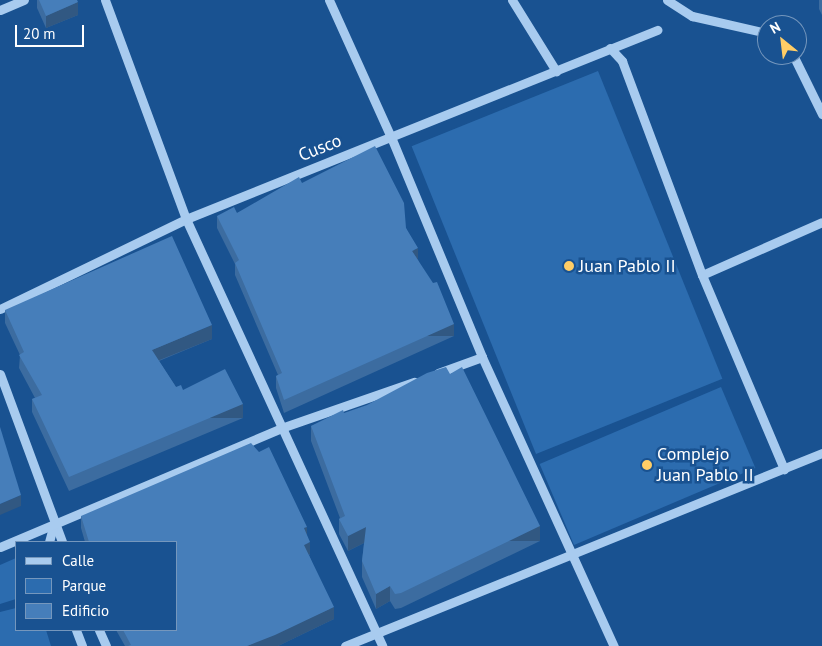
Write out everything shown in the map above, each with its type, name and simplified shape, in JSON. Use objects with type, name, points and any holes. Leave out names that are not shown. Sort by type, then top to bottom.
[{"type":"street","points":[[0,10],[24,0]]},
{"type":"street","points":[[104,0],[186,219],[284,427],[382,646]]},
{"type":"street","points":[[329,0],[392,136],[482,358],[571,558],[614,646]]},
{"type":"street","points":[[512,0],[556,70]]},
{"type":"street","points":[[667,0],[692,16],[757,31]]},
{"type":"street","name":"Cusco","points":[[0,308],[186,219],[657,30]]},
{"type":"street","points":[[610,48],[622,61],[702,275],[784,469]]},
{"type":"street","points":[[798,65],[822,114]]},
{"type":"street","points":[[702,275],[822,222]]},
{"type":"street","points":[[0,547],[54,522],[284,427],[482,358]]},
{"type":"street","points":[[0,374],[62,541]]},
{"type":"street","points":[[345,646],[571,558],[822,453]]},
{"type":"street","points":[[49,541],[54,522]]},
{"type":"street","points":[[76,631],[82,646]]},
{"type":"street","points":[[99,631],[106,646]]},
{"type":"green space","name":"Juan Pablo II","points":[[598,71],[722,379],[536,454],[412,146]]},
{"type":"green space","name":"Complejo Juan Pablo II","points":[[721,387],[755,468],[574,545],[540,464]]},
{"type":"green space","points":[[15,558],[15,599],[0,604],[0,565]]},
{"type":"green space","points":[[15,608],[15,631],[46,631],[51,646],[0,646],[0,612]]},
{"type":"building","points":[[39,0],[77,0],[78,2],[46,16]]},
{"type":"building","points":[[375,146],[404,203],[406,228],[418,248],[412,251],[433,283],[437,282],[454,324],[284,400],[276,376],[282,373],[235,263],[239,260],[217,216],[234,207],[237,213],[299,177],[302,183]]},
{"type":"building","points":[[172,236],[212,325],[152,350],[176,387],[181,385],[183,390],[225,369],[243,404],[69,477],[32,399],[42,395],[19,355],[24,352],[5,310]]},
{"type":"building","points":[[446,367],[450,374],[462,367],[540,526],[401,593],[395,594],[390,586],[376,594],[362,561],[366,527],[348,536],[339,519],[345,516],[311,426],[343,410],[344,413],[367,405],[427,373]]},
{"type":"building","points":[[0,427],[21,495],[0,504]]},
{"type":"building","points":[[251,443],[259,452],[269,447],[307,527],[304,528],[310,542],[304,545],[334,607],[247,646],[128,646],[131,645],[124,631],[178,631],[178,541],[89,541],[81,516]]},
{"type":"place","name":"Juan Pablo II","points":[[569,266]]},
{"type":"place","name":"Complejo Juan Pablo II","points":[[647,465]]}]
